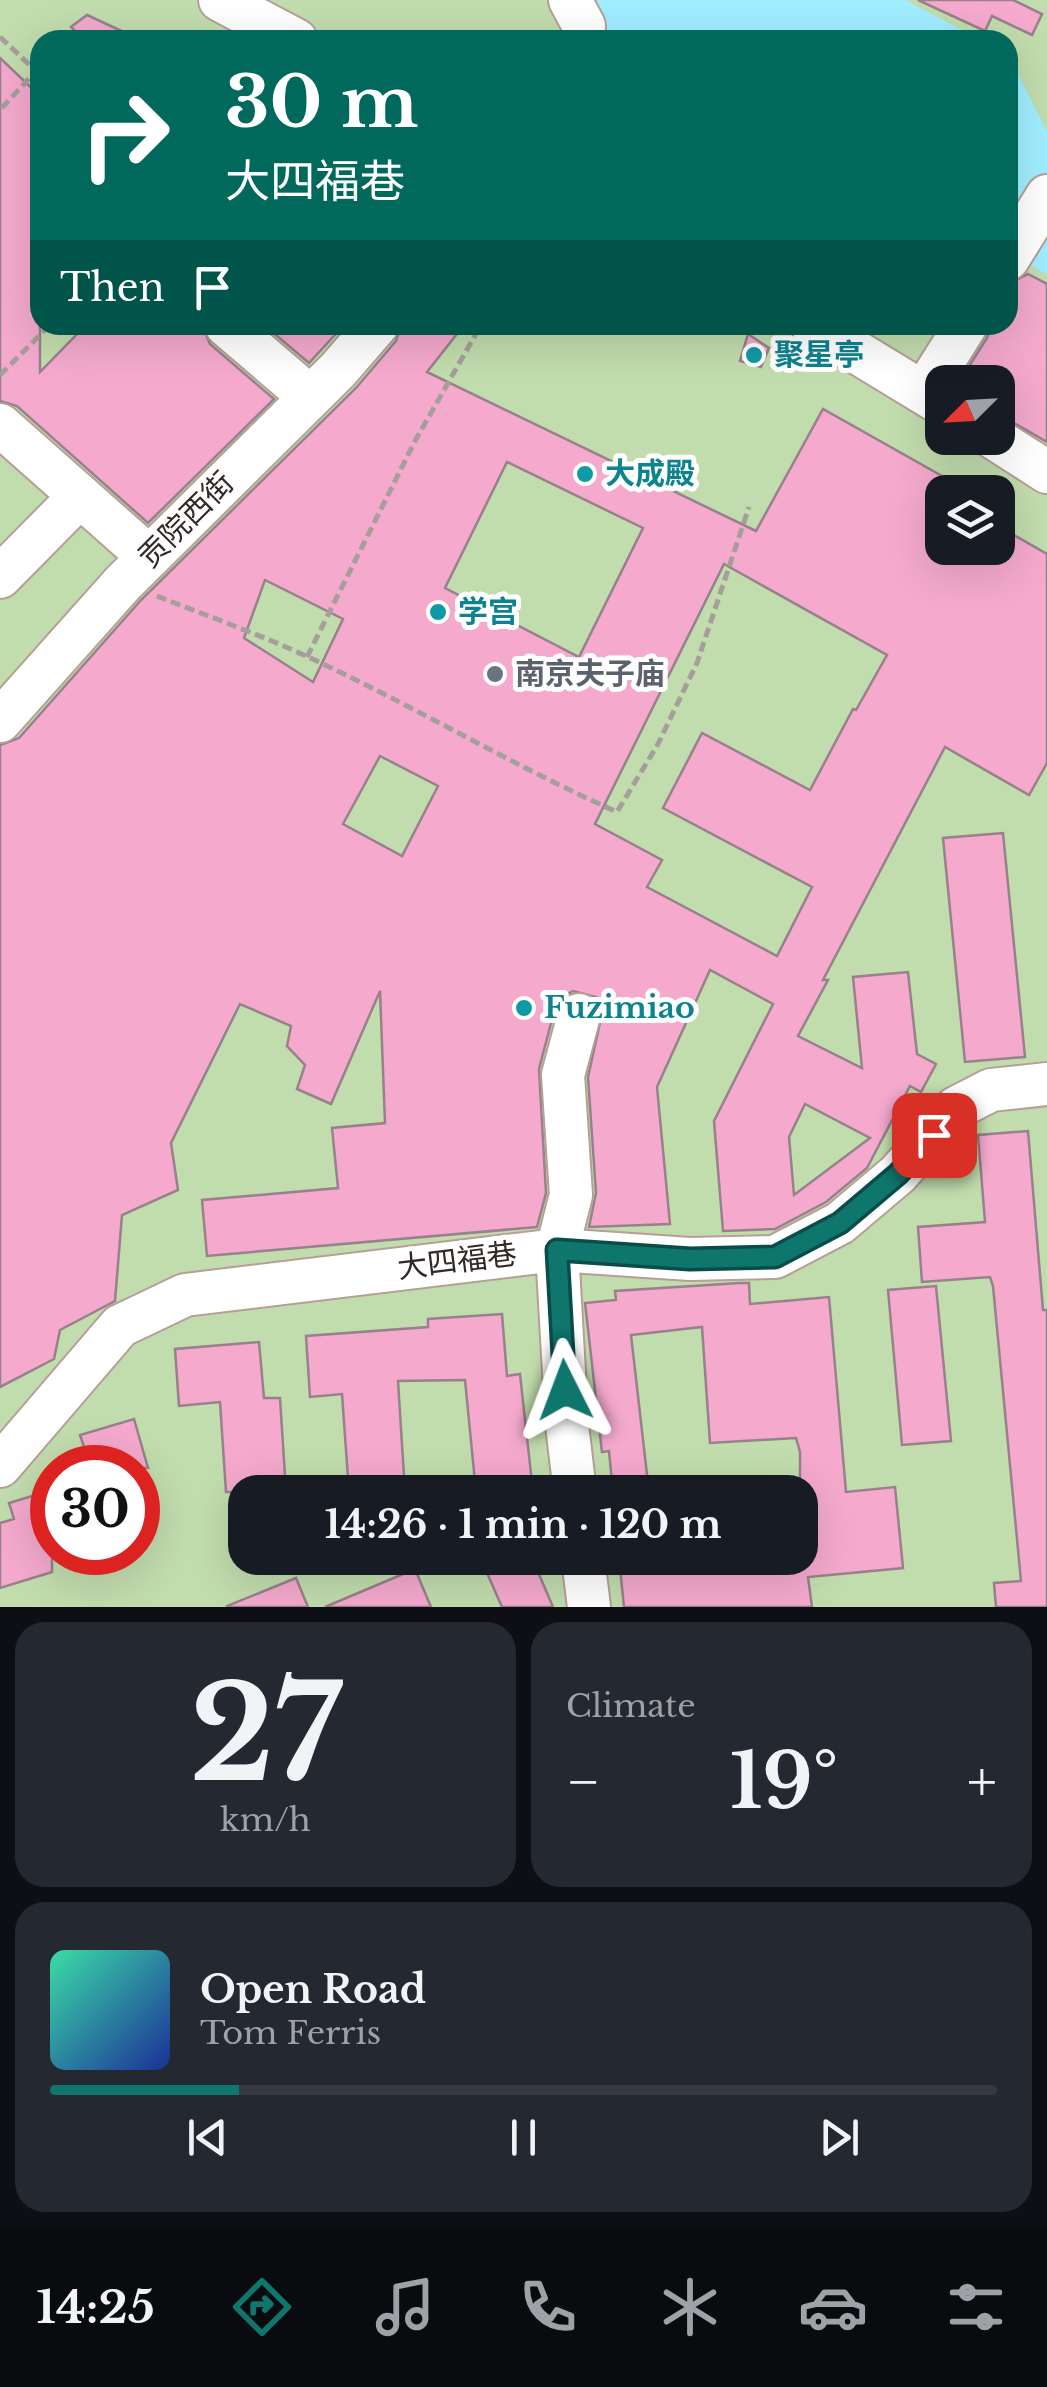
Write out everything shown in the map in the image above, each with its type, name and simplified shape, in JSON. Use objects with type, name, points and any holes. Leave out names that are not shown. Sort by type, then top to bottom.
[{"type":"street","points":[[220,0],[277,30]]},
{"type":"street","points":[[570,0],[583,30]]},
{"type":"street","points":[[1018,244],[1047,196]]},
{"type":"street","points":[[238,335],[310,398]]},
{"type":"street","name":"贡院西街","points":[[0,721],[136,570],[369,335]]},
{"type":"street","points":[[829,335],[925,393]]},
{"type":"street","points":[[948,365],[961,335]]},
{"type":"street","points":[[6,442],[80,496],[136,570]]},
{"type":"street","points":[[1015,451],[1047,472]]},
{"type":"street","points":[[0,577],[80,496]]},
{"type":"street","points":[[573,1475],[557,1250],[571,1196],[563,1075],[579,1014]]},
{"type":"street","name":"大四福巷","points":[[0,1466],[120,1326],[185,1295],[557,1250],[690,1259],[775,1257],[840,1223],[898,1174],[956,1108],[991,1090],[1047,1084]]},
{"type":"street","points":[[585,1575],[589,1607]]},
{"type":"path","points":[[0,36],[30,66]]},
{"type":"path","points":[[0,110],[30,78]]},
{"type":"path","points":[[0,375],[40,335]]},
{"type":"path","points":[[307,657],[416,440],[475,335]]},
{"type":"path","points":[[136,570],[535,776],[618,812],[658,744],[697,663],[749,508]]},
{"type":"green space","name":"Fuzimiao","points":[[0,0],[1047,0],[1047,1607],[0,1607]]},
{"type":"water","points":[[578,0],[905,0],[962,30],[586,30]]},
{"type":"water","points":[[1018,74],[1047,131],[1047,274],[1018,260]]},
{"type":"building","points":[[918,0],[1013,0],[1042,14],[1032,35],[992,16],[983,30]]},
{"type":"building","points":[[87,15],[119,30],[74,30],[71,27]]},
{"type":"building","points":[[0,58],[30,86],[30,335],[40,335],[40,372],[76,335],[206,335],[210,344],[274,399],[148,523],[17,406],[0,401]]},
{"type":"building","points":[[1028,274],[1047,284],[1047,442],[1015,424],[1015,365],[970,365],[988,335],[1018,335],[1018,279]]},
{"type":"building","points":[[276,335],[335,335],[309,363]]},
{"type":"building","points":[[398,335],[456,335],[427,372],[756,531],[823,409],[940,475],[925,475],[925,565],[1015,565],[1015,536],[1047,554],[1047,763],[1029,795],[945,747],[823,980],[828,980],[798,1036],[862,1068],[853,977],[908,972],[917,1054],[936,1064],[921,1092],[910,1086],[867,1168],[826,1202],[775,1229],[723,1231],[714,1121],[773,1004],[710,970],[657,1087],[670,1224],[589,1227],[596,1193],[588,1077],[603,1009],[596,997],[573,991],[562,997],[555,1008],[539,1069],[546,1193],[537,1227],[207,1256],[202,1200],[338,1188],[332,1128],[385,1123],[380,991],[331,1104],[297,1089],[305,1065],[287,1046],[291,1026],[240,1004],[171,1143],[178,1190],[122,1215],[115,1301],[60,1330],[54,1359],[0,1387],[0,745],[19,738],[141,600],[356,388]],"holes":[[[507,462],[643,528],[579,657],[445,588]],[[724,564],[887,655],[810,790],[702,733],[663,808],[812,887],[777,956],[647,887],[662,860],[595,824]],[[265,580],[343,619],[313,682],[244,638]],[[380,756],[438,786],[402,856],[343,824]],[[805,1104],[870,1138],[794,1195],[789,1137]]]},
{"type":"building","name":"聚星亭","points":[[748,335],[769,348],[761,367],[740,361]]},
{"type":"building","points":[[1003,833],[1025,1057],[965,1062],[943,838]]},
{"type":"building","points":[[1028,1131],[1043,1310],[1047,1310],[1047,1607],[996,1607],[994,1583],[1021,1581],[993,1286],[990,1277],[922,1282],[918,1227],[985,1222],[978,1135]]},
{"type":"building","points":[[749,1283],[750,1304],[829,1297],[846,1492],[895,1487],[903,1568],[808,1577],[812,1607],[624,1607],[621,1575],[818,1575],[818,1475],[800,1475],[796,1438],[710,1443],[702,1327],[631,1335],[647,1475],[611,1475],[609,1451],[602,1452],[585,1303],[616,1300],[615,1291]]},
{"type":"building","points":[[936,1286],[951,1441],[902,1445],[888,1290]]},
{"type":"building","points":[[502,1314],[507,1376],[520,1374],[531,1475],[474,1475],[465,1380],[398,1381],[404,1475],[348,1475],[342,1394],[310,1397],[306,1336],[428,1327],[428,1319]]},
{"type":"building","points":[[259,1342],[264,1398],[280,1398],[285,1475],[228,1475],[226,1492],[220,1402],[179,1406],[175,1349]]},
{"type":"building","points":[[134,1419],[141,1445],[83,1445],[80,1435]]},
{"type":"building","points":[[30,1497],[30,1575],[42,1575],[0,1588],[0,1523],[14,1519],[9,1503]]},
{"type":"building","points":[[401,1575],[418,1575],[431,1607],[325,1607]]},
{"type":"building","points":[[488,1575],[539,1575],[553,1607],[502,1607]]},
{"type":"building","points":[[296,1578],[308,1607],[227,1607],[227,1606]]},
{"type":"place","name":"聚星亭","points":[[754,355]]},
{"type":"place","name":"大成殿","points":[[585,474]]},
{"type":"place","name":"学宫","points":[[438,612]]},
{"type":"place","name":"南京夫子庙","points":[[495,674]]},
{"type":"place","name":"Fuzimiao","points":[[524,1008]]},
{"type":"route","points":[[565,1390],[557,1250],[690,1259],[775,1257],[840,1223],[898,1174],[934,1135]]}]
